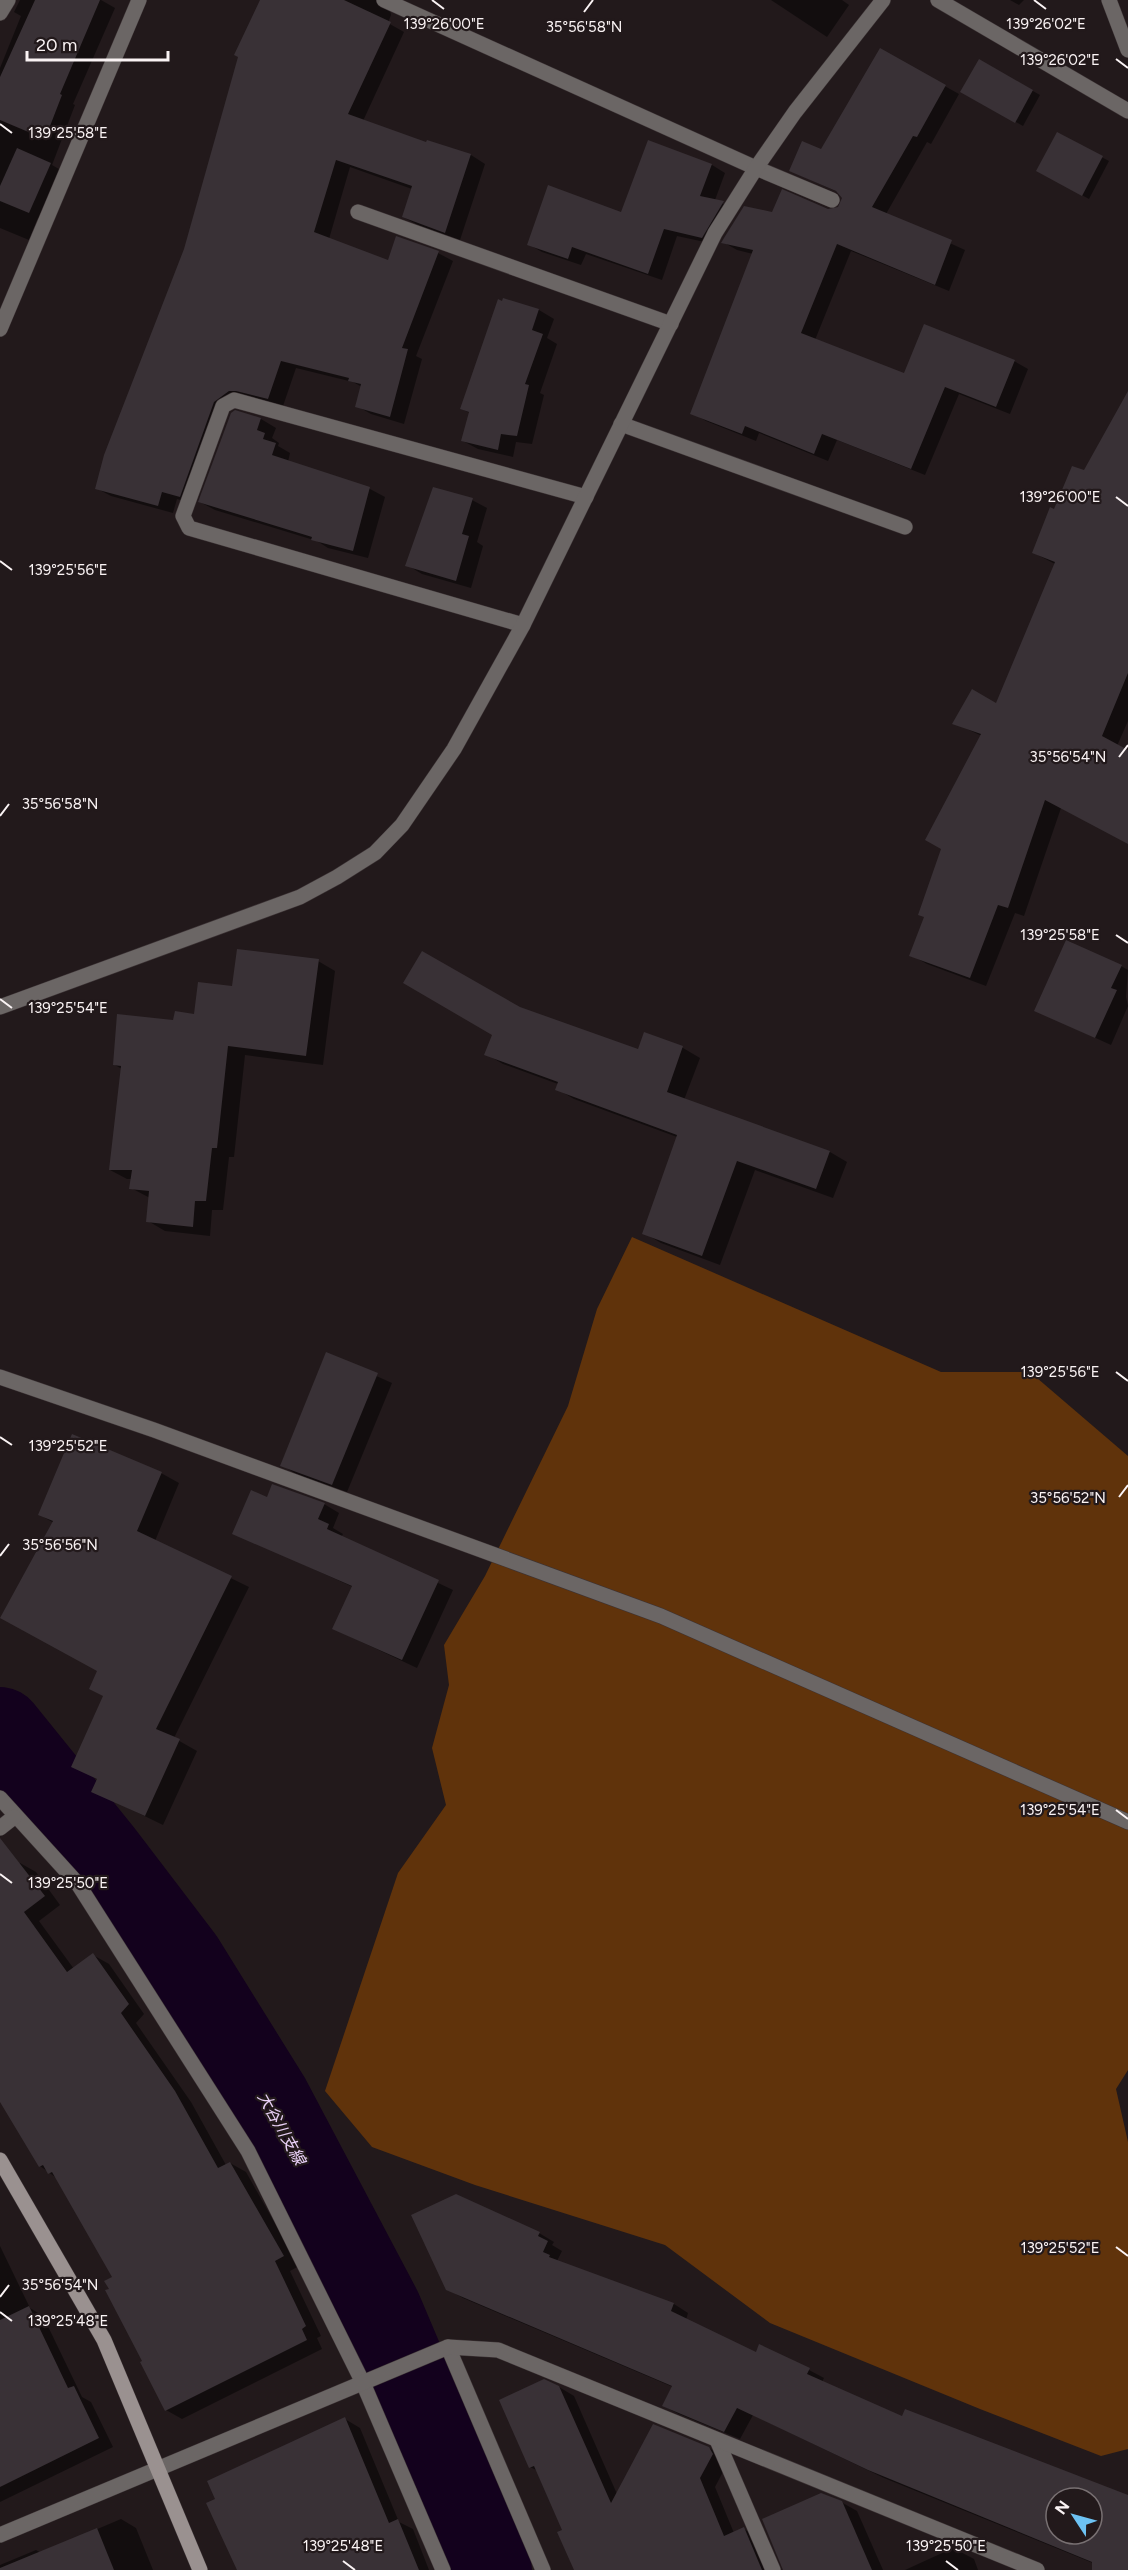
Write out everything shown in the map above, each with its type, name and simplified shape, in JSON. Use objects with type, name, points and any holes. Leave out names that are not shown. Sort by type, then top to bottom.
[{"type":"street","points":[[0,13],[8,0]]},
{"type":"street","points":[[0,329],[139,0]]},
{"type":"street","points":[[384,0],[832,200]]},
{"type":"street","points":[[0,1007],[300,897],[337,878],[375,853],[402,825],[454,749],[523,625],[715,232],[795,112],[883,0]]},
{"type":"street","points":[[938,0],[1128,111]]},
{"type":"street","points":[[1109,0],[1128,50]]},
{"type":"street","points":[[358,212],[670,324]]},
{"type":"street","points":[[523,625],[189,528],[183,516],[223,406],[234,400],[586,497]]},
{"type":"street","points":[[621,424],[905,527]]},
{"type":"street","points":[[0,1377],[154,1430],[661,1616],[1128,1822]]},
{"type":"street","points":[[0,1798],[78,1884],[248,2151],[363,2383],[443,2570]]},
{"type":"street","points":[[0,1828],[14,1816]]},
{"type":"street","points":[[0,2160],[104,2340],[200,2570]]},
{"type":"street","points":[[448,2347],[543,2570]]},
{"type":"street","points":[[0,2535],[448,2347],[498,2350],[1015,2565],[1037,2570]]},
{"type":"street","points":[[717,2440],[773,2570]]},
{"type":"shaded area","points":[[632,1237],[941,1372],[1030,1372],[1128,1456],[1128,2070],[1116,2089],[1128,2142],[1128,2449],[1101,2456],[980,2409],[770,2323],[665,2245],[475,2185],[372,2147],[325,2091],[398,1873],[446,1805],[432,1748],[449,1685],[444,1645],[485,1576],[568,1406],[597,1309]]},
{"type":"building","points":[[35,0],[100,0],[60,94],[62,95],[45,139],[0,120],[0,77]]},
{"type":"building","points":[[260,0],[344,0],[391,22],[348,114],[426,142],[427,140],[471,154],[445,233],[402,217],[412,186],[336,160],[314,232],[388,260],[396,236],[439,251],[402,348],[408,349],[390,417],[355,407],[361,384],[348,381],[349,378],[281,361],[268,399],[229,391],[214,402],[180,497],[162,492],[158,506],[95,489],[104,455],[184,249],[238,57],[234,55]]},
{"type":"building","points":[[880,48],[946,85],[917,137],[913,136],[872,207],[952,240],[935,285],[837,244],[801,333],[904,373],[924,324],[1015,360],[996,407],[945,387],[911,469],[822,434],[814,454],[745,426],[742,434],[690,414],[753,250],[721,243],[744,206],[772,212],[782,189],[828,209],[838,207],[842,198],[836,191],[789,171],[802,141],[821,149]]},
{"type":"building","points":[[979,59],[1033,90],[1015,123],[960,92]]},
{"type":"building","points":[[1057,132],[1103,156],[1082,196],[1036,171]]},
{"type":"building","points":[[648,140],[712,164],[700,196],[724,201],[702,238],[664,229],[648,274],[572,247],[568,259],[527,245],[548,185],[621,212]]},
{"type":"building","points":[[17,148],[51,163],[29,213],[0,201],[0,186]]},
{"type":"building","points":[[503,298],[539,309],[532,330],[543,334],[525,384],[529,385],[517,436],[501,434],[498,450],[461,441],[469,412],[460,409],[498,299],[502,301]]},
{"type":"building","points":[[1128,391],[1128,673],[1102,736],[1128,750],[1128,844],[1045,800],[1008,908],[998,905],[970,978],[909,956],[924,917],[918,915],[941,849],[925,840],[981,734],[952,724],[972,689],[996,703],[1055,562],[1032,553],[1050,507],[1054,509],[1072,466],[1084,470]]},
{"type":"building","points":[[235,410],[261,418],[257,430],[265,433],[263,439],[276,443],[272,455],[370,487],[353,551],[311,540],[312,537],[198,502],[231,413]]},
{"type":"building","points":[[433,487],[473,498],[462,534],[469,536],[456,581],[405,566]]},
{"type":"building","points":[[1066,940],[1122,965],[1111,988],[1117,990],[1095,1038],[1034,1011]]},
{"type":"building","points":[[237,949],[319,959],[306,1056],[228,1046],[217,1148],[212,1148],[206,1201],[195,1201],[193,1227],[146,1222],[149,1191],[129,1189],[132,1170],[109,1170],[121,1066],[113,1065],[117,1014],[173,1020],[175,1011],[194,1014],[198,982],[232,986]]},
{"type":"building","points":[[422,951],[520,1007],[638,1049],[644,1032],[683,1046],[667,1092],[830,1151],[816,1189],[737,1161],[702,1256],[642,1234],[677,1135],[555,1090],[558,1082],[484,1055],[492,1035],[403,983]]},
{"type":"building","points":[[326,1352],[378,1373],[332,1485],[280,1466]]},
{"type":"building","points":[[72,1434],[162,1472],[137,1531],[232,1576],[156,1729],[180,1739],[145,1816],[91,1792],[97,1779],[71,1767],[103,1696],[89,1689],[97,1671],[0,1618],[53,1521],[38,1515]]},
{"type":"building","points":[[272,1484],[325,1503],[318,1519],[329,1524],[327,1529],[439,1580],[402,1660],[332,1629],[352,1586],[232,1534],[251,1490],[267,1497]]},
{"type":"building","points":[[0,1838],[45,1896],[24,1912],[67,1972],[93,1953],[129,2004],[121,2013],[175,2091],[218,2168],[230,2162],[284,2256],[275,2261],[306,2326],[302,2329],[307,2340],[165,2411],[105,2290],[109,2289],[104,2281],[112,2277],[52,2172],[48,2174],[43,2165],[39,2167],[0,2102]]},
{"type":"building","points":[[456,2194],[540,2232],[538,2236],[548,2241],[543,2252],[550,2255],[549,2257],[674,2303],[671,2311],[756,2352],[759,2344],[810,2368],[807,2374],[902,2416],[905,2409],[1128,2495],[1128,2570],[1092,2570],[1092,2562],[1053,2546],[1104,2546],[1104,2486],[1044,2486],[1044,2542],[868,2470],[737,2408],[724,2432],[662,2406],[672,2386],[446,2290],[411,2215]]},
{"type":"building","points":[[29,2306],[68,2388],[74,2386],[99,2438],[0,2487],[0,2320]]},
{"type":"building","points":[[544,2379],[559,2386],[611,2503],[653,2424],[709,2447],[713,2454],[700,2478],[724,2536],[744,2527],[762,2570],[574,2570],[557,2532],[562,2530],[534,2466],[529,2468],[499,2400]]},
{"type":"building","points":[[345,2417],[389,2523],[398,2519],[419,2570],[237,2570],[206,2503],[215,2499],[207,2481]]},
{"type":"building","points":[[821,2493],[842,2501],[872,2570],[783,2570],[762,2519]]},
{"type":"building","points":[[97,2528],[114,2570],[0,2570],[0,2568]]},
{"type":"waterway","name":"大谷川支線","points":[[0,1730],[101,1855],[181,1960],[268,2100],[379,2310],[489,2570]]}]
